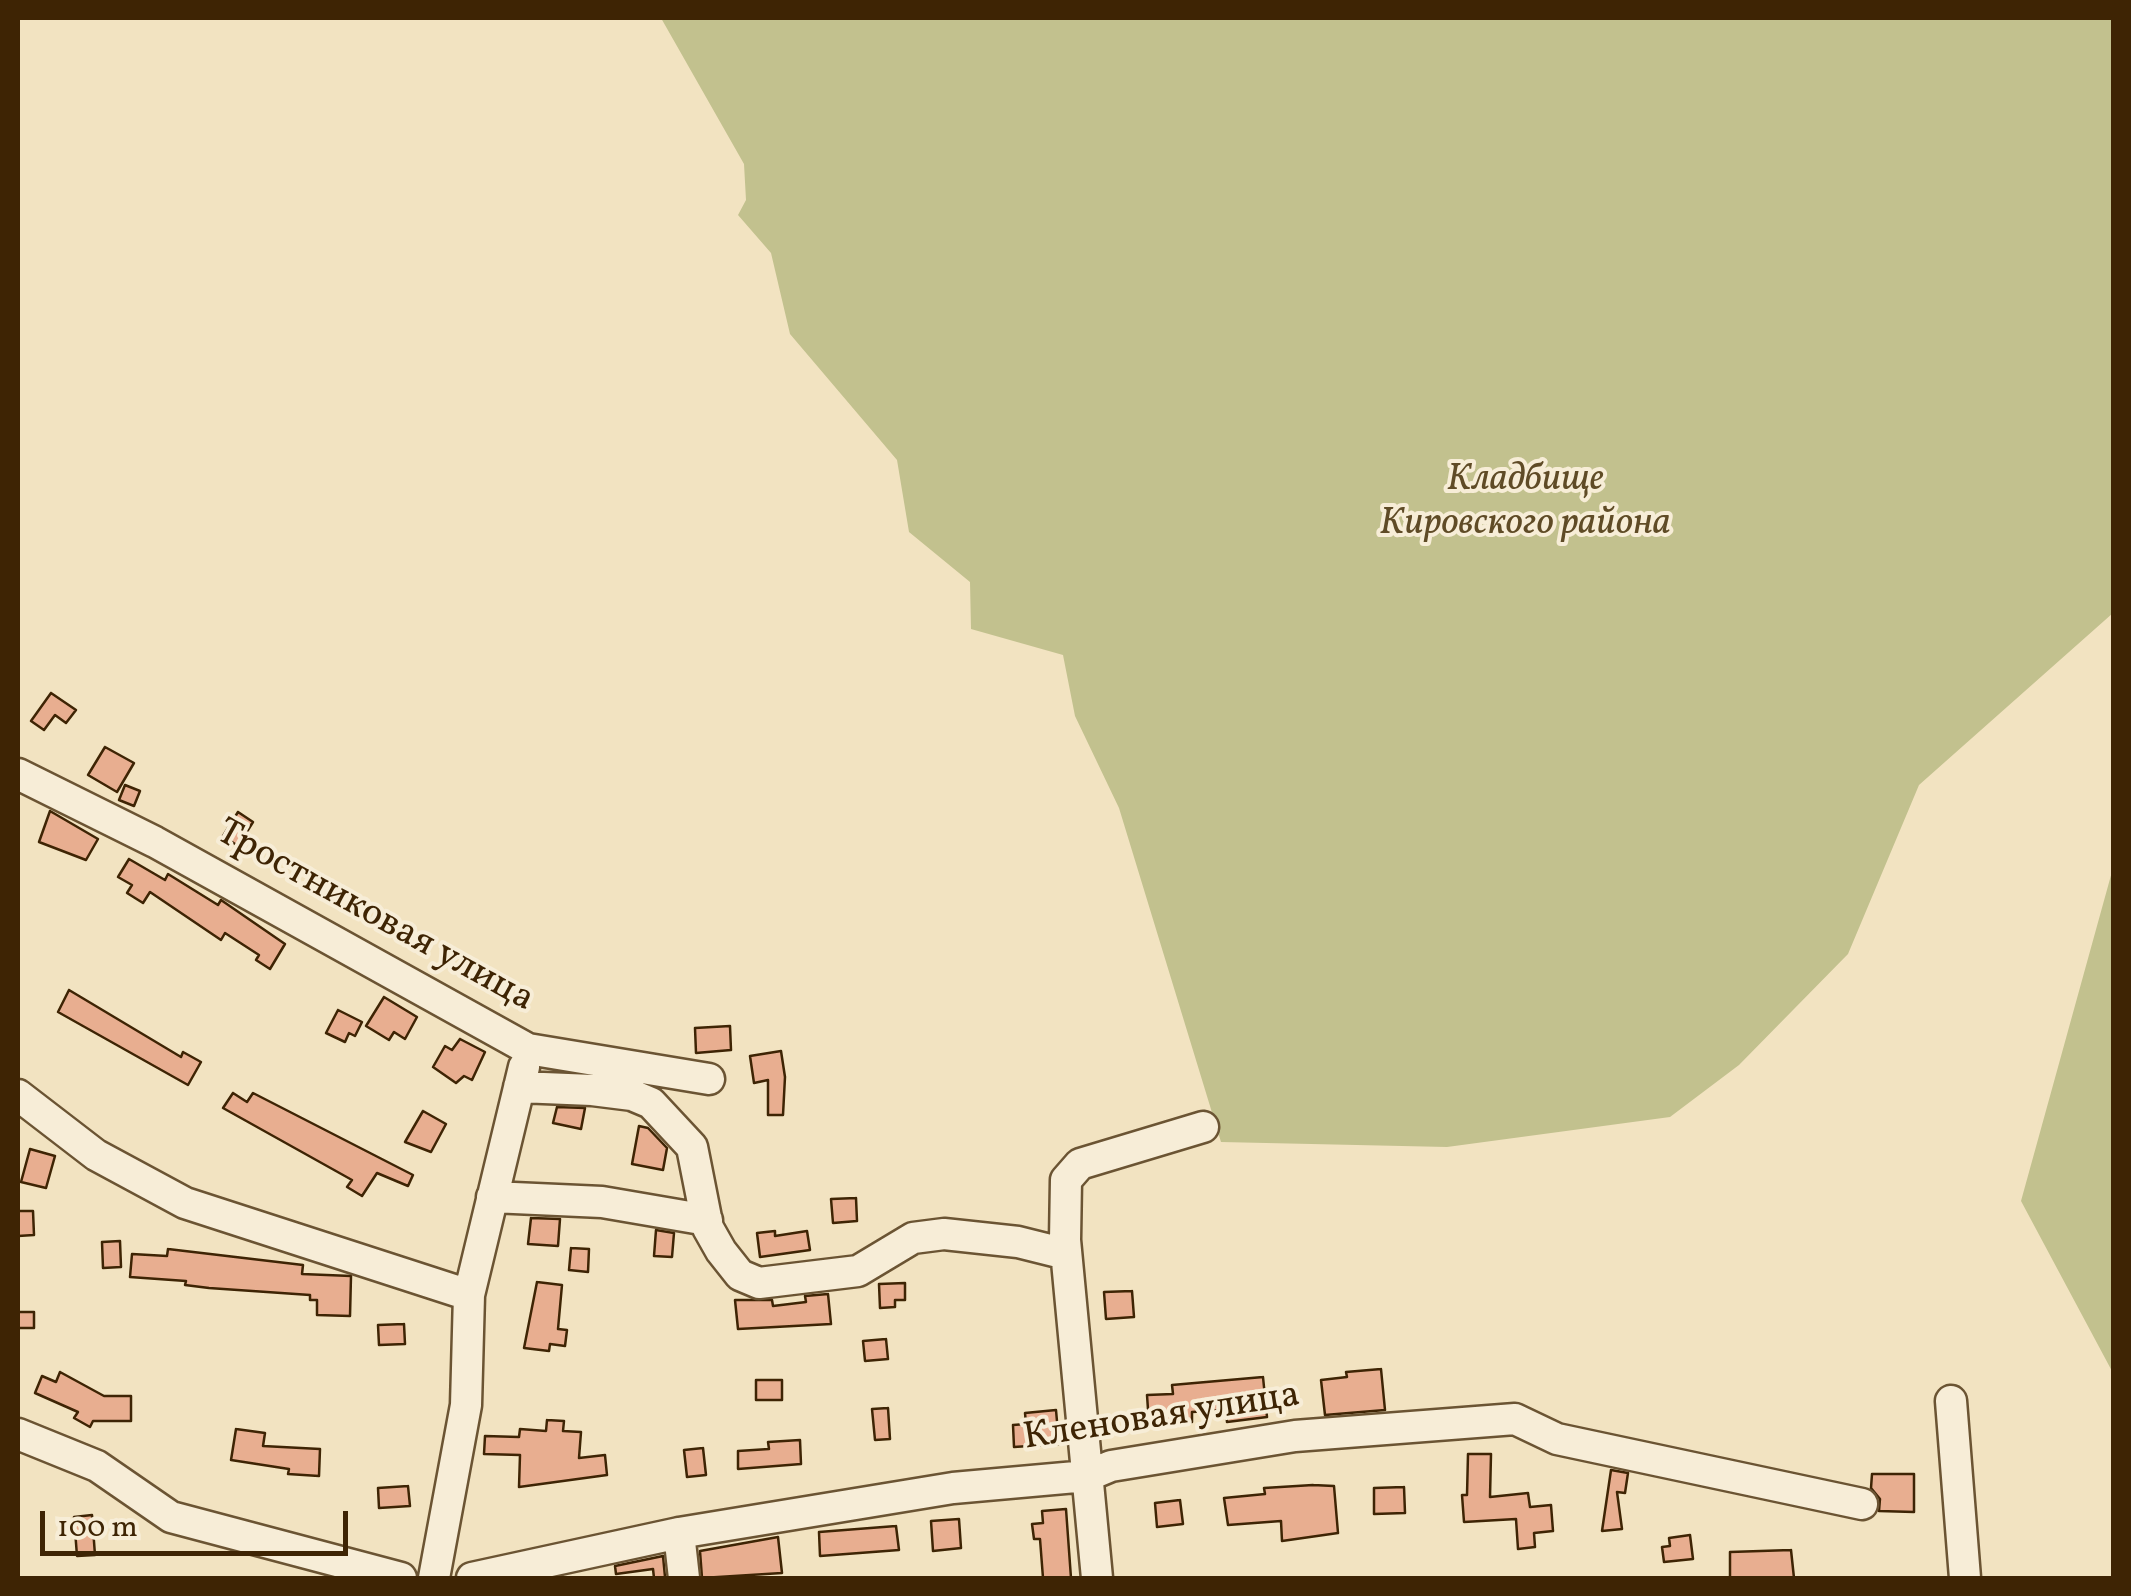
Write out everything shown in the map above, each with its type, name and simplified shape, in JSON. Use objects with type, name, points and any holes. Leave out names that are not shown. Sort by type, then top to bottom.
[{"type":"street","name":"Тростниковая улица","points":[[18,774],[155,842],[528,1049],[710,1079]]},
{"type":"street","points":[[434,1578],[466,1405],[469,1294],[528,1049]]},
{"type":"street","points":[[519,1087],[632,1094],[652,1103],[692,1147],[707,1220],[721,1251],[740,1275],[760,1283],[858,1271],[913,1238],[944,1234],[1018,1242],[1066,1254]]},
{"type":"street","points":[[18,1096],[96,1154],[184,1203],[469,1294]]},
{"type":"street","points":[[1097,1578],[1066,1254],[1066,1180],[1080,1164],[1203,1127]]},
{"type":"street","points":[[492,1197],[602,1202],[707,1220]]},
{"type":"street","points":[[1950,1401],[1965,1578]]},
{"type":"street","name":"Кленовая улица","points":[[472,1578],[679,1534],[953,1488],[1087,1476],[1111,1466],[1296,1436],[1515,1419],[1558,1439],[1862,1504]]},
{"type":"street","points":[[18,1434],[97,1466],[170,1517],[401,1578]]},
{"type":"street","points":[[679,1534],[684,1578]]},
{"type":"green space","name":"Кладбище Кировского района","points":[[661,18],[2113,18],[2113,613],[1919,785],[1848,954],[1739,1065],[1670,1117],[1447,1147],[1221,1142],[1119,808],[1075,716],[1063,655],[971,629],[970,582],[909,532],[897,460],[790,334],[771,253],[738,215],[746,200],[744,164]]},
{"type":"green space","points":[[2113,868],[2114,1373],[2021,1201]]},
{"type":"building","points":[[51,693],[76,710],[66,723],[55,715],[44,730],[31,721]]},
{"type":"building","points":[[105,747],[134,763],[117,792],[88,775]]},
{"type":"building","points":[[125,785],[140,791],[134,806],[119,800]]},
{"type":"building","points":[[50,811],[98,839],[86,860],[39,842]]},
{"type":"building","points":[[238,812],[253,822],[238,846],[223,836]]},
{"type":"building","points":[[129,859],[165,880],[168,874],[218,905],[221,900],[285,944],[270,969],[256,960],[259,955],[225,933],[221,940],[150,892],[143,903],[127,893],[132,885],[118,877]]},
{"type":"building","points":[[69,990],[181,1057],[183,1052],[201,1062],[188,1085],[58,1012]]},
{"type":"building","points":[[384,997],[417,1017],[405,1039],[394,1032],[389,1040],[366,1026]]},
{"type":"building","points":[[338,1010],[362,1022],[355,1036],[349,1033],[345,1042],[326,1033]]},
{"type":"building","points":[[730,1026],[731,1050],[696,1053],[695,1028]]},
{"type":"building","points":[[460,1039],[485,1052],[472,1080],[464,1076],[456,1083],[433,1067],[445,1046],[452,1050]]},
{"type":"building","points":[[781,1051],[785,1077],[783,1115],[768,1115],[768,1080],[754,1083],[750,1056]]},
{"type":"building","points":[[233,1093],[247,1102],[253,1093],[413,1175],[408,1186],[377,1173],[362,1196],[347,1187],[352,1180],[223,1108]]},
{"type":"building","points":[[557,1107],[585,1108],[581,1129],[553,1123]]},
{"type":"building","points":[[423,1111],[446,1124],[431,1152],[405,1142]]},
{"type":"building","points":[[639,1126],[648,1128],[667,1148],[663,1170],[632,1164]]},
{"type":"building","points":[[30,1149],[55,1156],[46,1188],[21,1182]]},
{"type":"building","points":[[856,1198],[857,1221],[833,1223],[831,1199]]},
{"type":"building","points":[[18,1211],[33,1211],[34,1235],[18,1236]]},
{"type":"building","points":[[531,1218],[560,1219],[558,1246],[528,1244]]},
{"type":"building","points":[[656,1230],[674,1233],[672,1257],[654,1256]]},
{"type":"building","points":[[775,1231],[775,1236],[807,1231],[810,1250],[760,1257],[757,1233]]},
{"type":"building","points":[[120,1241],[121,1267],[103,1268],[102,1242]]},
{"type":"building","points":[[571,1248],[589,1249],[588,1272],[569,1270]]},
{"type":"building","points":[[168,1249],[303,1265],[302,1274],[351,1276],[350,1316],[317,1315],[317,1300],[310,1300],[310,1295],[209,1288],[185,1285],[186,1281],[130,1277],[132,1254],[167,1256]]},
{"type":"building","points":[[537,1282],[562,1285],[558,1329],[567,1330],[565,1346],[550,1344],[549,1351],[524,1348]]},
{"type":"building","points":[[905,1283],[905,1300],[895,1300],[895,1307],[880,1308],[879,1284]]},
{"type":"building","points":[[1132,1291],[1134,1317],[1106,1319],[1104,1292]]},
{"type":"building","points":[[828,1294],[831,1324],[738,1329],[735,1300],[772,1300],[773,1306],[806,1302],[805,1296]]},
{"type":"building","points":[[18,1312],[34,1312],[34,1328],[18,1328]]},
{"type":"building","points":[[404,1324],[405,1344],[379,1345],[378,1325]]},
{"type":"building","points":[[886,1339],[888,1359],[865,1361],[863,1341]]},
{"type":"building","points":[[1381,1369],[1385,1410],[1325,1415],[1321,1380],[1347,1377],[1346,1372]]},
{"type":"building","points":[[60,1372],[104,1396],[131,1396],[131,1421],[93,1421],[90,1427],[74,1418],[78,1412],[35,1393],[42,1376],[56,1382]]},
{"type":"building","points":[[1263,1377],[1267,1417],[1227,1422],[1226,1410],[1192,1412],[1192,1422],[1149,1424],[1147,1395],[1173,1394],[1172,1385]]},
{"type":"building","points":[[756,1380],[782,1380],[782,1400],[756,1400]]},
{"type":"building","points":[[888,1408],[890,1439],[875,1440],[872,1409]]},
{"type":"building","points":[[1056,1410],[1059,1444],[1014,1447],[1013,1425],[1026,1424],[1025,1413]]},
{"type":"building","points":[[547,1420],[564,1421],[563,1431],[581,1432],[579,1458],[605,1455],[607,1475],[519,1487],[520,1455],[484,1454],[485,1436],[519,1437],[520,1429],[546,1431]]},
{"type":"building","points":[[236,1429],[265,1433],[263,1446],[320,1449],[319,1476],[288,1474],[289,1469],[231,1460]]},
{"type":"building","points":[[800,1440],[801,1464],[738,1469],[738,1451],[769,1449],[768,1442]]},
{"type":"building","points":[[703,1448],[706,1475],[687,1477],[684,1450]]},
{"type":"building","points":[[1468,1454],[1491,1454],[1490,1497],[1528,1493],[1530,1507],[1551,1505],[1553,1531],[1534,1533],[1535,1547],[1518,1549],[1516,1519],[1464,1522],[1462,1495],[1467,1495]]},
{"type":"building","points":[[1611,1470],[1628,1473],[1625,1493],[1617,1492],[1622,1529],[1602,1531]]},
{"type":"building","points":[[1872,1474],[1914,1474],[1914,1512],[1879,1511],[1880,1499],[1871,1488]]},
{"type":"building","points":[[408,1486],[410,1506],[379,1508],[378,1488]]},
{"type":"building","points":[[1334,1486],[1338,1533],[1282,1541],[1281,1521],[1228,1525],[1224,1498],[1265,1494],[1264,1488]]},
{"type":"building","points":[[1404,1487],[1405,1513],[1374,1514],[1374,1488]]},
{"type":"building","points":[[1180,1500],[1183,1524],[1157,1527],[1155,1503]]},
{"type":"building","points":[[1066,1509],[1071,1578],[1043,1578],[1040,1539],[1034,1539],[1032,1524],[1043,1523],[1042,1511]]},
{"type":"building","points":[[92,1515],[95,1555],[77,1556],[74,1517]]},
{"type":"building","points":[[959,1519],[961,1548],[933,1551],[931,1521]]},
{"type":"building","points":[[896,1526],[899,1550],[820,1556],[819,1532]]},
{"type":"building","points":[[1690,1535],[1693,1559],[1664,1562],[1662,1547],[1670,1546],[1669,1538]]},
{"type":"building","points":[[778,1537],[782,1573],[702,1578],[700,1551]]},
{"type":"building","points":[[1791,1550],[1794,1578],[1730,1578],[1730,1552]]},
{"type":"building","points":[[663,1556],[665,1577],[654,1578],[653,1569],[616,1574],[615,1566]]}]
